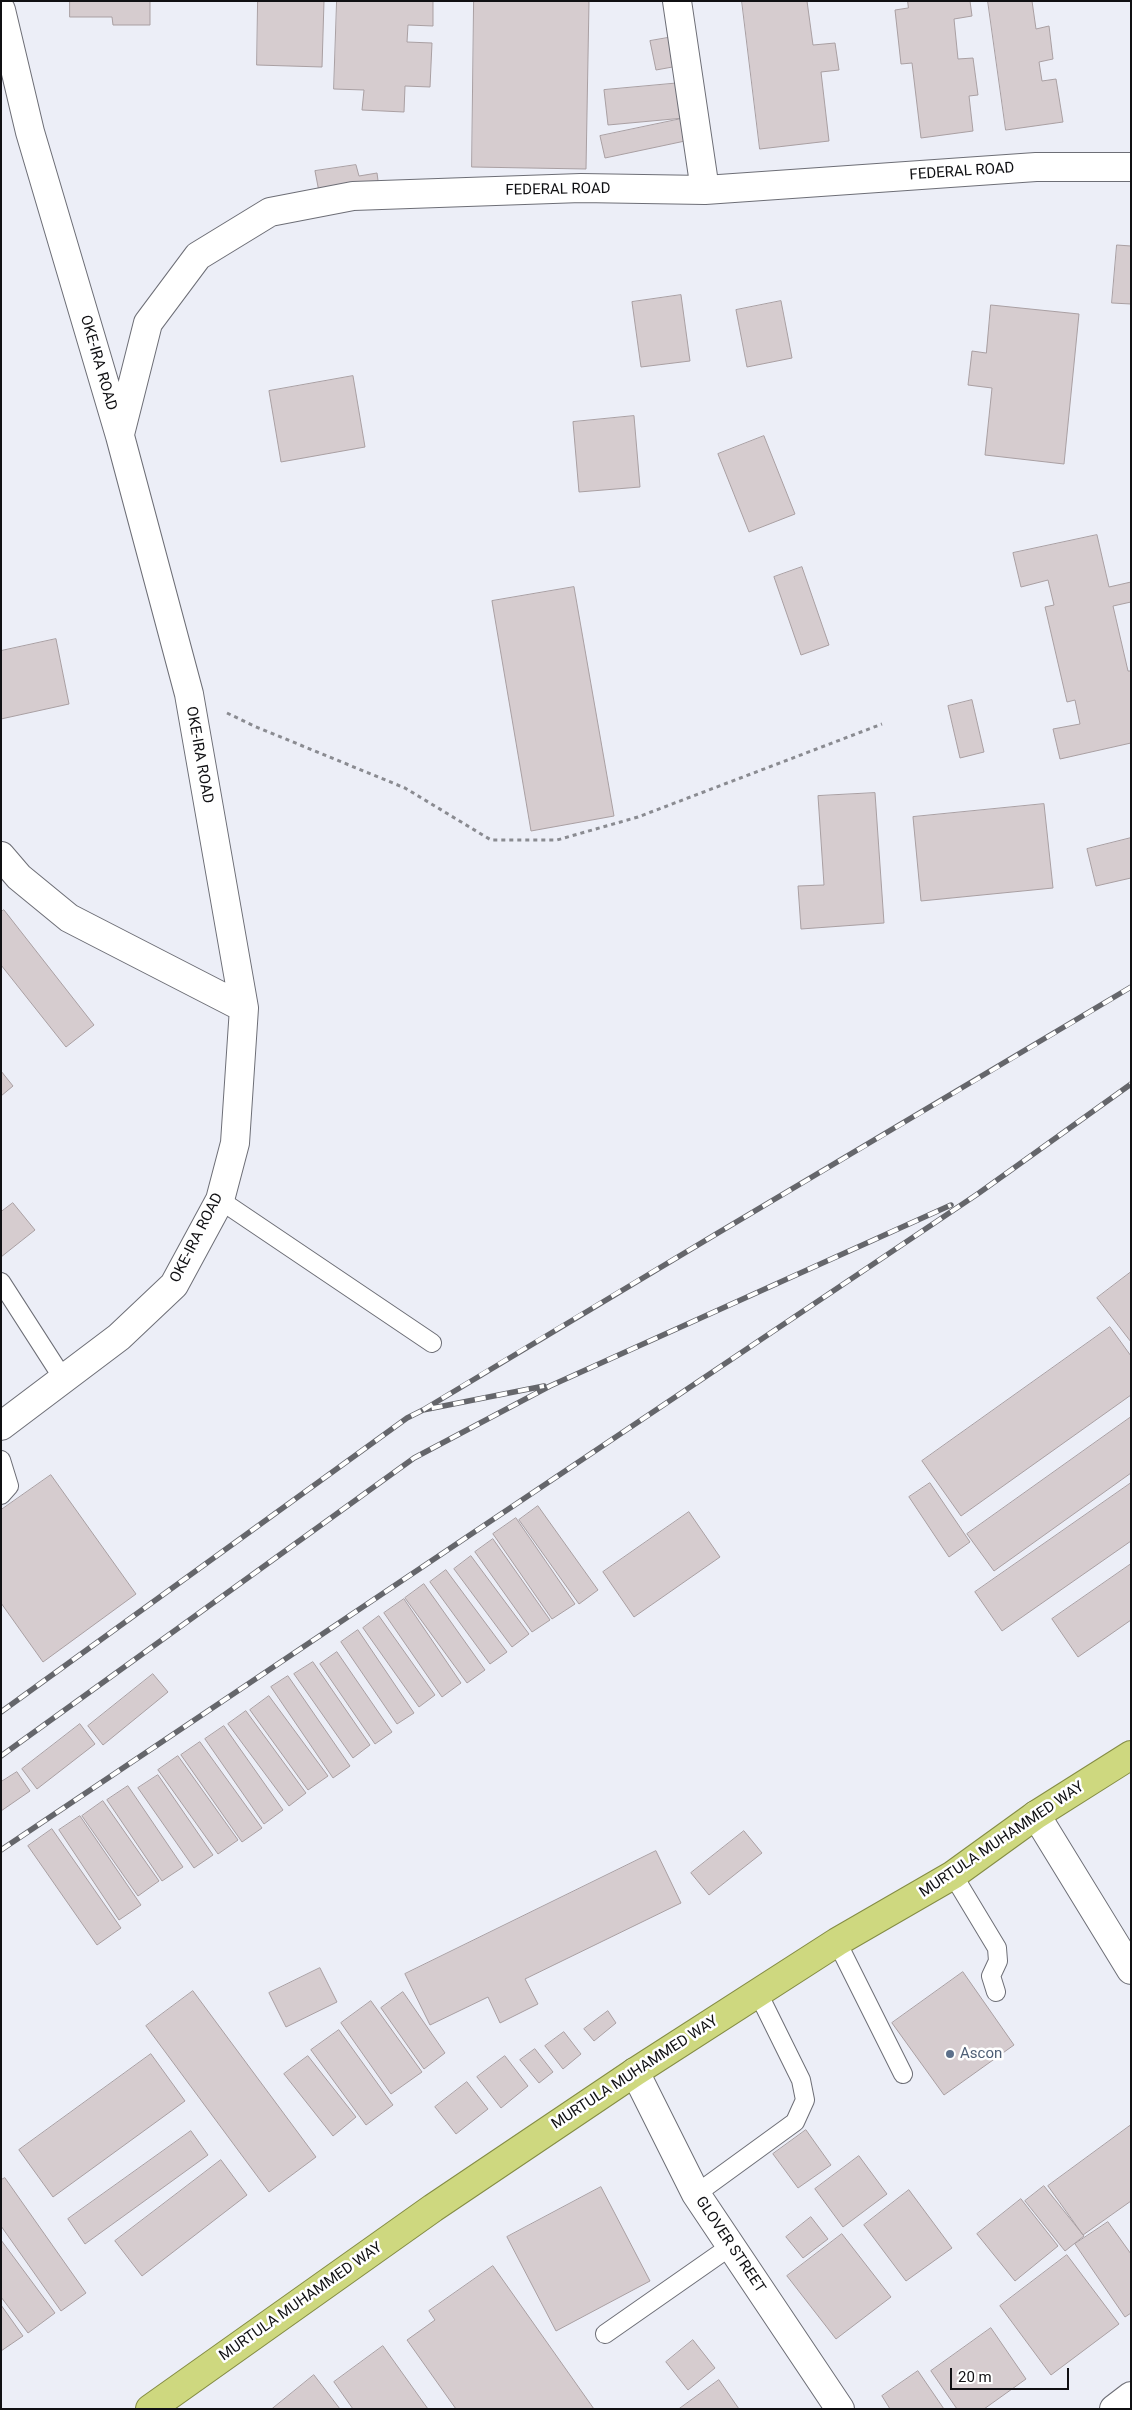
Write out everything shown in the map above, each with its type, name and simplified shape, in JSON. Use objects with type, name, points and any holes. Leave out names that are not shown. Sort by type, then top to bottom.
[{"type":"highway","name":"MURTULA MUHAMMED WAY","points":[[150,2409],[425,2214],[635,2072],[837,1942],[953,1875],[1036,1815],[1131,1755]]},
{"type":"street","points":[[676,1],[705,190]]},
{"type":"street","name":"OKE-IRA ROAD","points":[[1,10],[30,132],[120,436],[189,694],[244,1008],[235,1143],[220,1200],[174,1285],[120,1337],[1,1426]]},
{"type":"street","name":"FEDERAL ROAD","points":[[120,436],[148,323],[198,256],[270,212],[353,196],[581,188],[705,190],[1036,167],[1131,167]]},
{"type":"street","points":[[1,856],[19,877],[69,918],[244,1008]]},
{"type":"street","points":[[1036,1815],[1131,1970]]},
{"type":"street","name":"GLOVER STREET","points":[[635,2072],[696,2194],[840,2409]]},
{"type":"street","points":[[1114,2409],[1131,2396]]},
{"type":"lane","points":[[220,1200],[432,1343]]},
{"type":"lane","points":[[1,1282],[64,1380]]},
{"type":"lane","points":[[1,1460],[9,1486],[1,1495]]},
{"type":"lane","points":[[953,1875],[998,1948],[998,1961],[991,1976],[996,1992]]},
{"type":"lane","points":[[837,1942],[904,2074]]},
{"type":"lane","points":[[696,2194],[795,2122],[805,2100],[801,2080],[758,1993]]},
{"type":"lane","points":[[605,2334],[731,2246]]},
{"type":"path","points":[[189,694],[254,726],[405,788],[492,840],[557,840],[638,817],[882,724]]},
{"type":"building","points":[[70,1],[150,1],[150,25],[113,25],[112,17],[70,17]]},
{"type":"building","points":[[258,1],[324,1],[322,67],[257,65]]},
{"type":"building","points":[[337,1],[433,1],[433,26],[408,25],[407,42],[432,43],[430,87],[405,86],[404,112],[362,110],[364,90],[334,89]]},
{"type":"building","points":[[474,1],[589,1],[586,169],[472,167]]},
{"type":"building","points":[[742,1],[807,1],[813,45],[835,43],[839,70],[821,72],[829,141],[760,149]]},
{"type":"building","points":[[908,1],[970,1],[972,16],[954,19],[958,59],[973,58],[978,95],[969,96],[973,131],[921,138],[912,63],[901,64],[895,10],[908,8]]},
{"type":"building","points":[[988,1],[1032,1],[1036,29],[1049,26],[1053,59],[1039,62],[1042,81],[1056,79],[1063,122],[1006,130]]},
{"type":"building","points":[[673,37],[678,66],[656,70],[650,41]]},
{"type":"building","points":[[681,83],[684,118],[608,125],[604,90]]},
{"type":"building","points":[[681,119],[685,141],[605,158],[600,136]]},
{"type":"building","points":[[356,165],[359,176],[377,173],[379,188],[320,197],[315,171]]},
{"type":"building","points":[[1117,245],[1131,246],[1131,304],[1112,303]]},
{"type":"building","points":[[681,295],[690,361],[641,367],[632,302]]},
{"type":"building","points":[[781,301],[792,358],[747,367],[736,310]]},
{"type":"building","points":[[991,305],[1079,314],[1064,464],[985,455],[992,388],[968,385],[972,351],[986,353]]},
{"type":"building","points":[[353,376],[365,447],[281,462],[269,391]]},
{"type":"building","points":[[634,416],[640,487],[579,492],[573,422]]},
{"type":"building","points":[[764,436],[795,514],[749,532],[718,454]]},
{"type":"building","points":[[1097,535],[1109,587],[1131,582],[1131,602],[1113,606],[1128,671],[1131,671],[1131,743],[1060,759],[1053,729],[1080,724],[1075,700],[1067,702],[1045,607],[1054,605],[1048,580],[1021,587],[1013,553]]},
{"type":"building","points":[[802,567],[829,645],[801,655],[774,577]]},
{"type":"building","points":[[574,587],[614,816],[531,831],[492,601]]},
{"type":"building","points":[[56,639],[69,704],[1,719],[1,651]]},
{"type":"building","points":[[972,700],[984,752],[960,758],[948,706]]},
{"type":"building","points":[[875,793],[884,923],[801,929],[798,886],[824,885],[818,796]]},
{"type":"building","points":[[1044,804],[1053,888],[921,901],[913,817]]},
{"type":"building","points":[[1131,838],[1131,878],[1096,886],[1087,849]]},
{"type":"building","points":[[4,910],[94,1025],[66,1047],[1,965],[1,912]]},
{"type":"building","points":[[1,1071],[13,1086],[1,1096]]},
{"type":"building","points":[[13,1203],[35,1230],[1,1257],[1,1212]]},
{"type":"building","points":[[1131,1272],[1131,1342],[1097,1298]]},
{"type":"building","points":[[1110,1327],[1131,1356],[1131,1395],[961,1516],[922,1461]]},
{"type":"building","points":[[1131,1417],[1131,1473],[994,1571],[967,1534]]},
{"type":"building","points":[[51,1475],[136,1594],[43,1662],[1,1603],[1,1510]]},
{"type":"building","points":[[930,1483],[970,1542],[949,1557],[909,1497]]},
{"type":"building","points":[[1131,1483],[1131,1541],[1002,1631],[975,1592]]},
{"type":"building","points":[[538,1506],[598,1590],[579,1604],[519,1520]]},
{"type":"building","points":[[689,1512],[720,1557],[634,1617],[603,1572]]},
{"type":"building","points":[[516,1518],[575,1604],[552,1619],[493,1534]]},
{"type":"building","points":[[493,1539],[550,1620],[532,1632],[475,1552]]},
{"type":"building","points":[[471,1556],[529,1634],[512,1647],[454,1569]]},
{"type":"building","points":[[1131,1564],[1131,1620],[1078,1657],[1052,1619]]},
{"type":"building","points":[[446,1570],[507,1652],[490,1664],[430,1582]]},
{"type":"building","points":[[424,1584],[485,1670],[467,1683],[405,1598]]},
{"type":"building","points":[[404,1599],[461,1683],[442,1697],[384,1613]]},
{"type":"building","points":[[379,1616],[435,1695],[419,1707],[363,1628]]},
{"type":"building","points":[[358,1630],[414,1713],[397,1724],[341,1642]]},
{"type":"building","points":[[337,1652],[392,1732],[375,1744],[320,1664]]},
{"type":"building","points":[[313,1662],[370,1745],[353,1758],[294,1674]]},
{"type":"building","points":[[153,1674],[168,1692],[103,1745],[88,1726]]},
{"type":"building","points":[[288,1676],[350,1766],[333,1778],[271,1687]]},
{"type":"building","points":[[269,1696],[328,1776],[308,1790],[250,1710]]},
{"type":"building","points":[[246,1711],[306,1793],[289,1806],[228,1724]]},
{"type":"building","points":[[80,1724],[95,1744],[37,1789],[22,1769]]},
{"type":"building","points":[[224,1726],[283,1810],[264,1824],[205,1739]]},
{"type":"building","points":[[200,1742],[262,1828],[242,1842],[181,1755]]},
{"type":"building","points":[[178,1756],[238,1840],[218,1854],[158,1770]]},
{"type":"building","points":[[17,1772],[30,1791],[1,1811],[1,1782]]},
{"type":"building","points":[[158,1775],[213,1855],[194,1868],[138,1788]]},
{"type":"building","points":[[128,1786],[183,1867],[162,1881],[107,1800]]},
{"type":"building","points":[[103,1801],[159,1881],[138,1896],[82,1816]]},
{"type":"building","points":[[80,1816],[141,1905],[119,1920],[59,1830]]},
{"type":"building","points":[[52,1829],[121,1928],[97,1945],[28,1846]]},
{"type":"building","points":[[744,1831],[762,1853],[709,1895],[691,1873]]},
{"type":"building","points":[[656,1851],[681,1903],[525,1979],[538,2004],[500,2023],[488,1997],[430,2025],[405,1974]]},
{"type":"building","points":[[320,1968],[337,2002],[286,2027],[269,1993]]},
{"type":"building","points":[[963,1972],[1014,2045],[944,2095],[892,2023]]},
{"type":"building","points":[[193,1991],[316,2157],[269,2192],[146,2026]]},
{"type":"building","points":[[403,1992],[445,2053],[424,2069],[381,2008]]},
{"type":"building","points":[[371,2001],[422,2072],[391,2094],[341,2023]]},
{"type":"building","points":[[608,2011],[616,2023],[594,2041],[584,2029]]},
{"type":"building","points":[[339,2030],[393,2105],[366,2125],[311,2050]]},
{"type":"building","points":[[564,2032],[581,2054],[563,2069],[545,2046]]},
{"type":"building","points":[[535,2049],[553,2072],[539,2083],[520,2060]]},
{"type":"building","points":[[151,2054],[185,2101],[53,2197],[19,2150]]},
{"type":"building","points":[[308,2056],[356,2117],[333,2136],[284,2074]]},
{"type":"building","points":[[505,2056],[528,2086],[501,2108],[477,2077]]},
{"type":"building","points":[[467,2082],[488,2109],[456,2134],[435,2107]]},
{"type":"building","points":[[1131,2125],[1131,2201],[1083,2235],[1048,2186]]},
{"type":"building","points":[[806,2130],[831,2165],[798,2188],[773,2154]]},
{"type":"building","points":[[191,2131],[208,2155],[85,2244],[68,2219]]},
{"type":"building","points":[[859,2156],[887,2194],[843,2227],[815,2189]]},
{"type":"building","points":[[221,2160],[247,2195],[142,2276],[115,2241]]},
{"type":"building","points":[[5,2178],[86,2293],[61,2311],[1,2226],[1,2180]]},
{"type":"building","points":[[1044,2186],[1084,2236],[1065,2251],[1025,2201]]},
{"type":"building","points":[[601,2187],[650,2281],[556,2331],[507,2237]]},
{"type":"building","points":[[909,2190],[952,2248],[906,2281],[864,2225]]},
{"type":"building","points":[[1021,2199],[1058,2246],[1015,2281],[977,2234]]},
{"type":"building","points":[[811,2217],[828,2239],[803,2258],[786,2237]]},
{"type":"building","points":[[1108,2222],[1131,2254],[1131,2313],[1125,2317],[1075,2244]]},
{"type":"building","points":[[842,2234],[891,2297],[836,2339],[787,2276]]},
{"type":"building","points":[[1,2240],[55,2313],[28,2333],[1,2297]]},
{"type":"building","points":[[1067,2255],[1119,2324],[1051,2375],[1000,2306]]},
{"type":"building","points":[[493,2266],[594,2409],[456,2409],[407,2340],[435,2320],[429,2311]]},
{"type":"building","points":[[1,2305],[23,2336],[1,2351]]},
{"type":"building","points":[[991,2328],[1026,2379],[984,2409],[957,2409],[931,2371]]},
{"type":"building","points":[[693,2340],[715,2368],[688,2390],[666,2362]]},
{"type":"building","points":[[383,2346],[428,2409],[353,2409],[334,2382]]},
{"type":"building","points":[[918,2371],[944,2409],[890,2409],[882,2396]]},
{"type":"building","points":[[314,2375],[340,2409],[272,2409]]},
{"type":"building","points":[[719,2380],[739,2409],[679,2409]]},
{"type":"railway","points":[[423,1410],[1131,987]]},
{"type":"railway","points":[[1,1850],[979,1193],[1131,1084]]},
{"type":"railway","points":[[1,1756],[414,1458],[550,1386],[951,1205]]},
{"type":"railway","points":[[1,1712],[407,1418],[423,1410],[544,1386]]},
{"type":"place","name":"Ascon","points":[[950,2054]]}]
